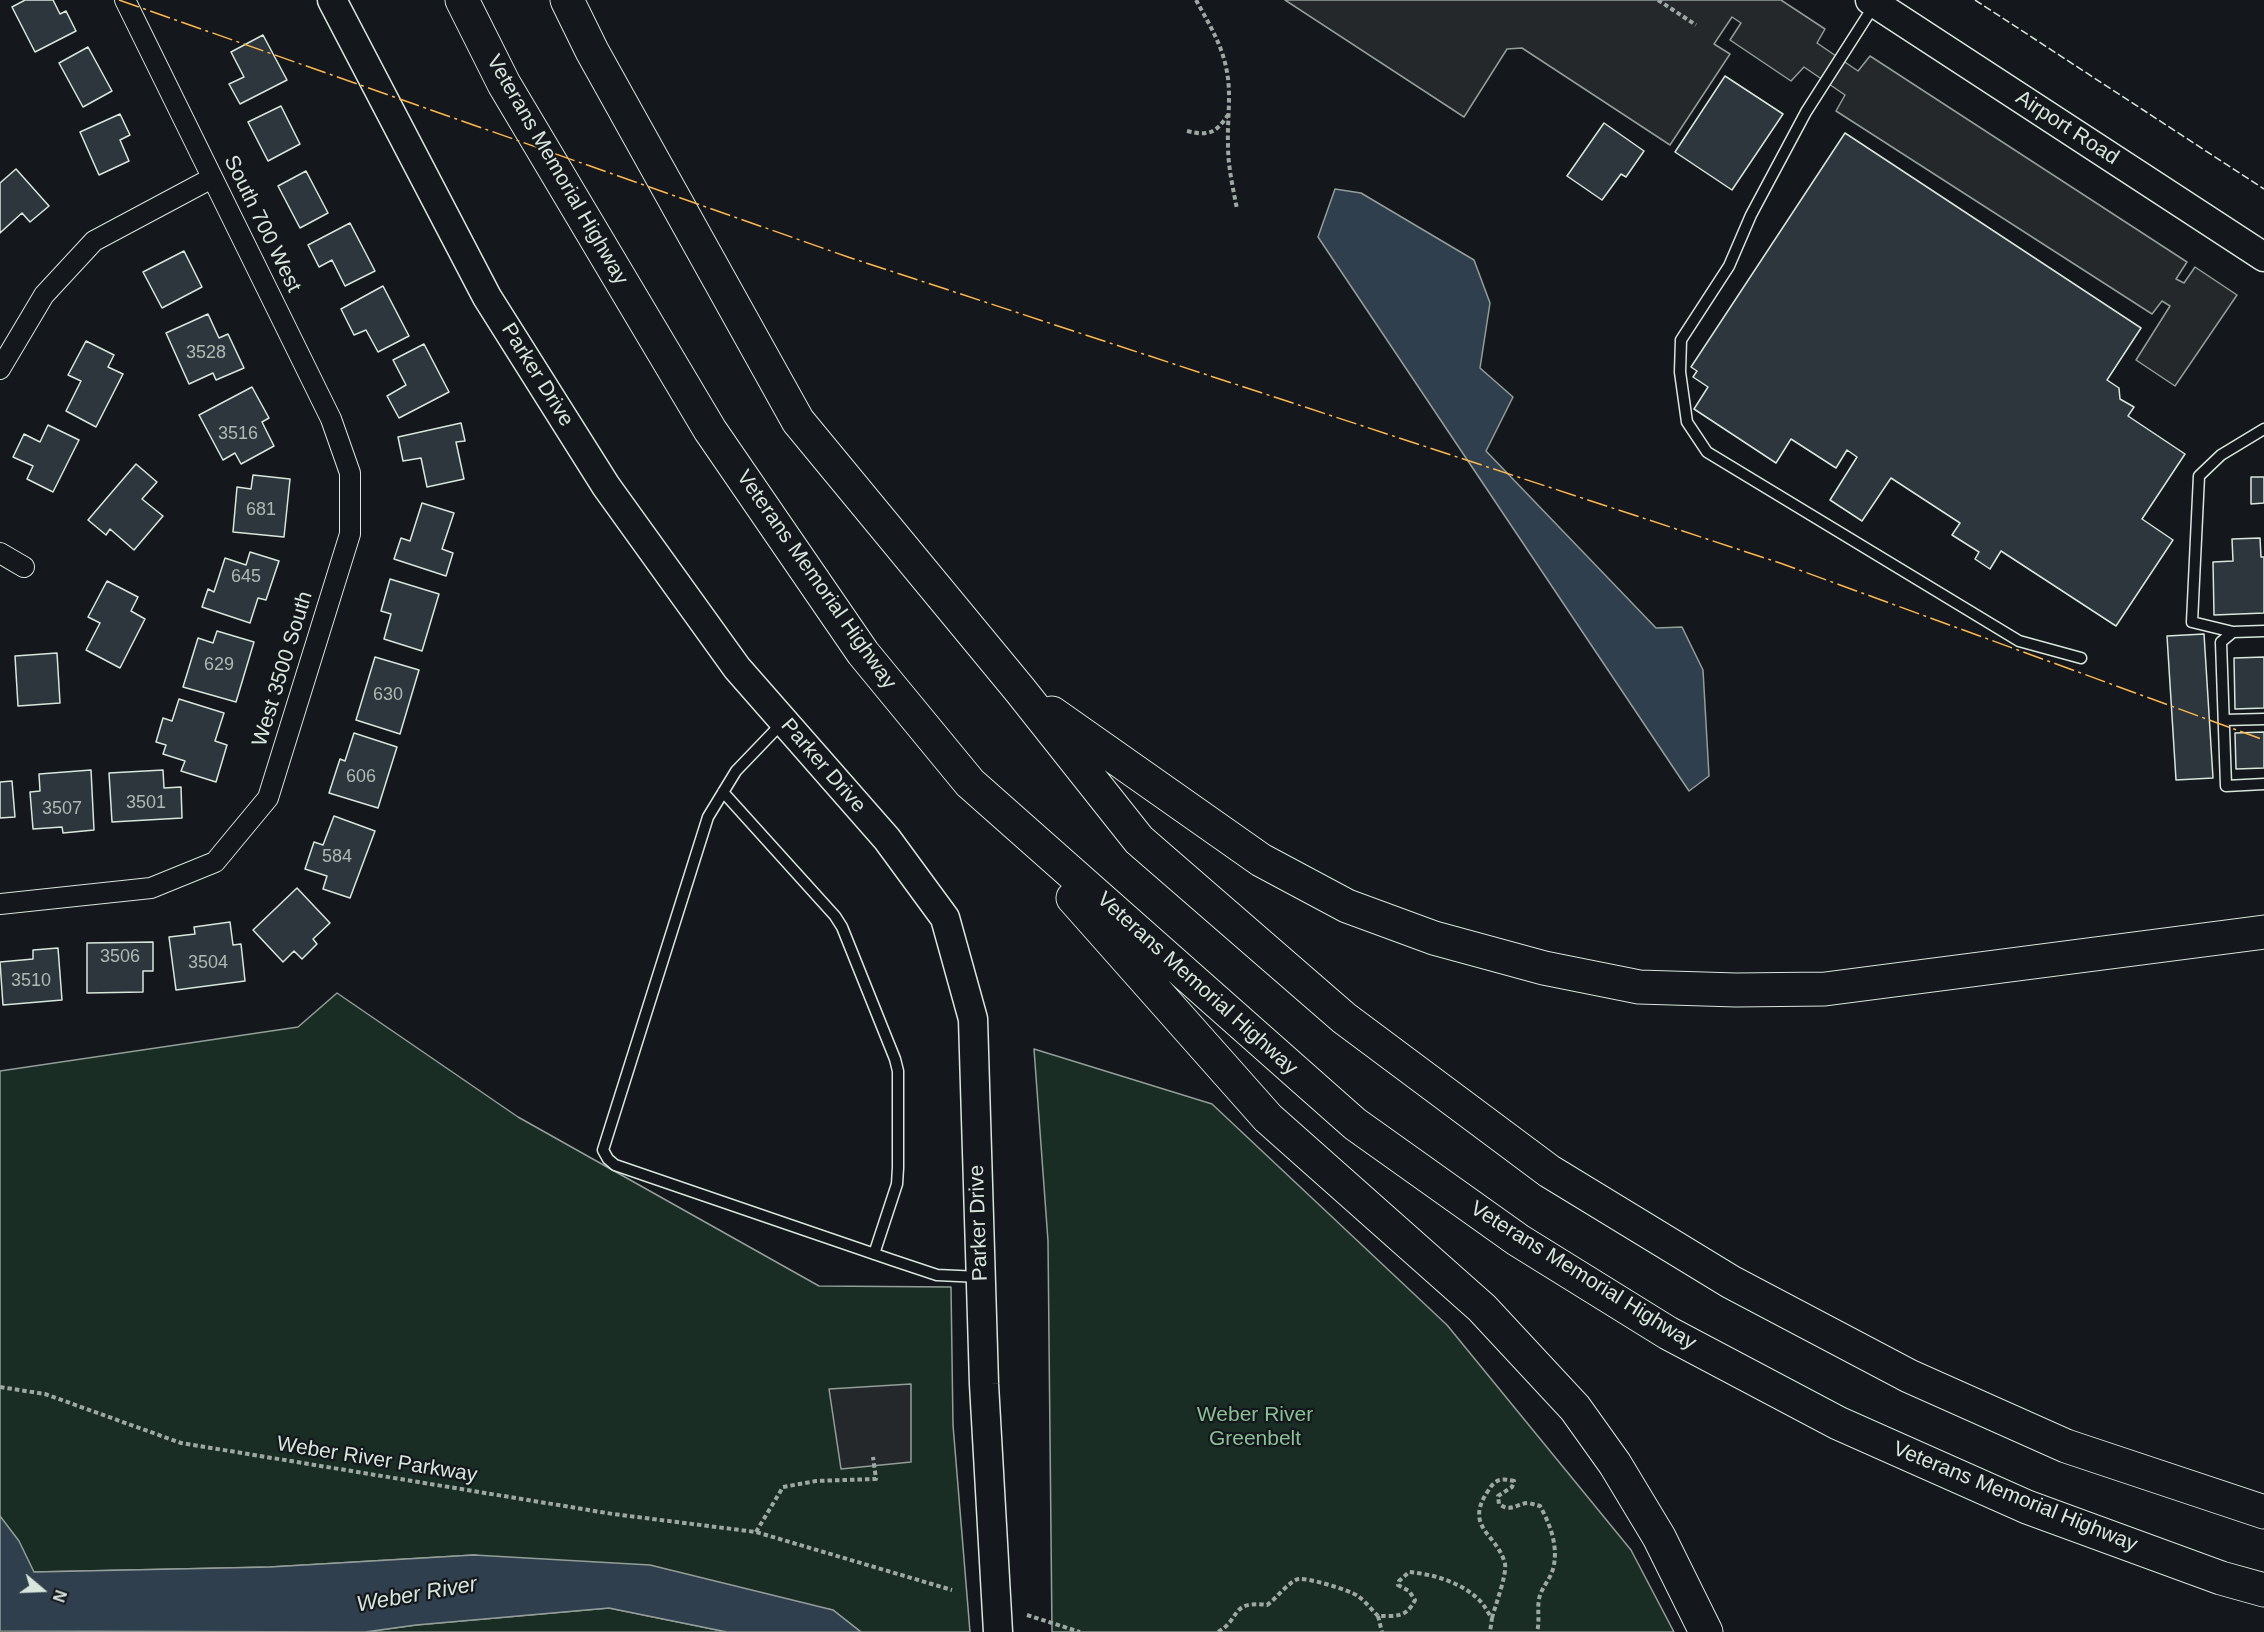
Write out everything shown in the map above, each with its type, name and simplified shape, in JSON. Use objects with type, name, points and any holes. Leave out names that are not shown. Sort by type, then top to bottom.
[{"type":"highway","name":"Veterans Memorial Highway","points":[[462,0],[504,84],[710,430],[863,653],[970,783],[1355,1124],[1518,1240],[1668,1333],[1838,1423],[2027,1507],[2221,1578],[2264,1590]]},
{"type":"highway","points":[[567,0],[592,51],[798,421],[1020,690],[1139,840],[1344,1018],[1549,1171],[1731,1282],[1909,1376],[2066,1446],[2264,1512]]},
{"type":"highway","points":[[1020,690],[1261,860],[1347,906],[1434,938],[1554,970],[1639,987],[1736,990],[1826,989],[2264,932]]},
{"type":"highway","points":[[970,783],[1268,1118],[1482,1308],[1575,1408],[1615,1464],[1659,1538],[1706,1632]]},
{"type":"street","name":"South 700 West","points":[[125,0],[331,419],[350,473]]},
{"type":"street","name":"Parker Drive","points":[[332,0],[493,306],[606,486],[737,668],[887,839],[945,918],[974,1019],[984,1384],[998,1632]]},
{"type":"street","name":"Airport Road","points":[[1873,2],[2264,257]]},
{"type":"street","points":[[0,369],[44,295],[94,242],[212,178]]},
{"type":"street","name":"West 3500 South","points":[[0,904],[151,888],[215,862],[268,798],[350,534],[350,473]]},
{"type":"street","points":[[0,553],[24,567]]},
{"type":"lane","points":[[1873,2],[1806,112],[1750,215],[1729,266],[1681,340],[1680,372],[1687,422],[1707,452],[2019,641],[2080,658]]},
{"type":"lane","points":[[2264,429],[2221,455],[2199,476],[2192,622],[2233,632],[2264,631]]},
{"type":"lane","points":[[2233,632],[2221,642],[2226,786],[2264,784]]},
{"type":"lane","points":[[2224,720],[2264,719]]},
{"type":"lane","points":[[784,721],[736,771],[708,818],[603,1150],[615,1165],[874,1254],[937,1275],[981,1277]]},
{"type":"lane","points":[[723,792],[835,916],[842,927],[895,1059],[898,1071],[898,1176],[874,1254]]},
{"type":"path","points":[[1196,0],[1218,39],[1226,65],[1229,88],[1229,167],[1237,209]]},
{"type":"path","points":[[1658,0],[1696,25]]},
{"type":"path","points":[[1187,131],[1211,133],[1228,115]]},
{"type":"path","name":"Weber River Parkway","points":[[0,1386],[45,1394],[181,1443],[613,1514],[756,1532],[952,1590]]},
{"type":"path","points":[[756,1532],[783,1487],[816,1481],[876,1479],[873,1457]]},
{"type":"path","points":[[1490,1632],[1505,1566],[1499,1549],[1486,1535],[1478,1515],[1484,1496],[1494,1482],[1503,1478],[1514,1481],[1512,1487],[1498,1496],[1499,1504],[1505,1508],[1514,1508],[1527,1503],[1540,1506],[1551,1525],[1554,1551],[1553,1570],[1543,1586],[1539,1601],[1540,1622],[1537,1632]]},
{"type":"path","points":[[1378,1616],[1396,1616],[1409,1611],[1415,1600],[1409,1591],[1398,1585],[1399,1581],[1409,1572],[1426,1574],[1465,1590],[1481,1601],[1492,1618]]},
{"type":"path","points":[[1218,1632],[1239,1610],[1251,1603],[1267,1605],[1279,1596],[1287,1585],[1299,1579],[1329,1585],[1358,1596],[1378,1616],[1382,1632]]},
{"type":"path","points":[[1027,1615],[1080,1632]]},
{"type":"green space","points":[[337,993],[518,1117],[819,1286],[951,1287],[953,1425],[970,1632],[861,1632],[833,1610],[474,1555],[270,1567],[34,1572],[0,1570],[0,1071],[298,1027]]},
{"type":"green space","name":"Weber River Greenbelt","points":[[1034,1049],[1212,1104],[1447,1325],[1631,1550],[1674,1632],[1052,1632],[1048,1241]]},
{"type":"green space","points":[[609,1608],[727,1632],[365,1632],[416,1625]]},
{"type":"shaded area","points":[[1285,0],[1781,0],[1825,29],[1817,43],[1858,71],[1870,56],[2187,262],[2176,279],[2184,283],[2195,267],[2237,295],[2175,386],[2136,360],[2170,306],[2162,301],[2152,314],[1836,111],[1845,95],[1804,67],[1791,81],[1730,40],[1741,23],[1732,17],[1714,44],[1730,54],[1670,145],[1522,48],[1507,49],[1464,117]]},
{"type":"shaded area","points":[[911,1384],[911,1462],[841,1469],[829,1389]]},
{"type":"water","points":[[1335,189],[1361,193],[1474,260],[1490,303],[1480,368],[1513,397],[1486,451],[1656,628],[1682,627],[1703,670],[1709,776],[1689,791],[1318,237]]},
{"type":"water","name":"Weber River","points":[[0,1516],[19,1541],[34,1572],[270,1567],[474,1555],[650,1565],[833,1610],[861,1632],[727,1632],[609,1608],[416,1625],[365,1632],[0,1631]]},
{"type":"building","points":[[25,0],[53,0],[60,14],[66,11],[76,31],[35,52],[12,7]]},
{"type":"building","points":[[263,35],[287,80],[240,104],[229,84],[244,77],[231,52]]},
{"type":"building","points":[[88,47],[112,91],[83,107],[59,63]]},
{"type":"building","points":[[1725,76],[1783,114],[1732,190],[1675,152]]},
{"type":"building","points":[[281,106],[300,144],[268,161],[248,122]]},
{"type":"building","points":[[120,114],[130,135],[120,140],[129,161],[99,175],[80,132]]},
{"type":"building","points":[[1604,123],[1644,151],[1626,177],[1621,174],[1602,200],[1567,176]]},
{"type":"building","points":[[1845,133],[2141,328],[2107,380],[2119,388],[2120,399],[2134,407],[2128,416],[2185,454],[2142,519],[2173,540],[2116,626],[2001,551],[1990,569],[1975,559],[1979,552],[1952,535],[1960,523],[1891,478],[1862,521],[1830,500],[1857,457],[1847,450],[1836,468],[1791,439],[1776,463],[1694,409],[1708,387],[1693,377],[1697,371],[1691,367]]},
{"type":"building","points":[[16,169],[49,206],[30,222],[22,213],[0,233],[0,183]]},
{"type":"building","points":[[306,171],[328,213],[300,228],[278,186]]},
{"type":"building","points":[[350,223],[375,271],[345,286],[332,260],[319,267],[308,245]]},
{"type":"building","points":[[184,251],[202,287],[162,308],[143,272]]},
{"type":"building","points":[[383,286],[409,336],[378,352],[366,330],[354,335],[341,309]]},
{"type":"building","points":[[208,314],[219,338],[228,334],[244,368],[216,380],[213,373],[189,384],[166,333]]},
{"type":"building","points":[[86,341],[114,355],[108,367],[123,374],[96,427],[66,411],[81,381],[68,375]]},
{"type":"building","points":[[424,344],[449,392],[399,418],[387,396],[406,385],[393,360]]},
{"type":"building","points":[[252,387],[269,418],[262,422],[274,446],[241,464],[235,453],[223,460],[199,415]]},
{"type":"building","points":[[461,423],[465,441],[456,442],[464,479],[427,487],[421,458],[403,461],[398,437]]},
{"type":"building","points":[[48,425],[79,440],[53,492],[27,479],[33,466],[13,457],[24,434],[40,442]]},
{"type":"building","points":[[136,464],[157,482],[142,499],[163,516],[134,550],[110,529],[106,535],[88,520]]},
{"type":"building","points":[[253,475],[290,479],[284,537],[233,532],[237,487],[251,489]]},
{"type":"building","points":[[2251,477],[2264,477],[2264,503],[2251,504]]},
{"type":"building","points":[[422,503],[454,513],[442,549],[453,553],[446,576],[394,559],[401,538],[410,541]]},
{"type":"building","points":[[2260,538],[2261,557],[2264,557],[2264,613],[2214,615],[2213,562],[2233,561],[2232,539]]},
{"type":"building","points":[[250,552],[279,561],[266,600],[258,598],[250,623],[202,607],[208,589],[214,592],[225,558],[246,565]]},
{"type":"building","points":[[390,579],[439,594],[422,651],[384,639],[391,614],[381,611]]},
{"type":"building","points":[[107,581],[138,597],[131,611],[145,619],[120,668],[86,650],[100,623],[88,617]]},
{"type":"building","points":[[217,631],[254,642],[236,702],[183,687],[198,638],[213,643]]},
{"type":"building","points":[[2204,634],[2213,778],[2176,780],[2167,636]]},
{"type":"building","points":[[57,653],[60,703],[18,706],[15,656]]},
{"type":"building","points":[[375,657],[419,670],[400,734],[356,720]]},
{"type":"building","points":[[2264,657],[2264,708],[2235,709],[2234,658]]},
{"type":"building","points":[[179,699],[224,713],[215,741],[227,745],[216,782],[181,771],[185,761],[163,754],[166,745],[156,742],[163,718],[172,721]]},
{"type":"building","points":[[2264,732],[2264,768],[2236,769],[2235,733]]},
{"type":"building","points":[[354,733],[397,747],[378,808],[329,793],[340,759],[345,761]]},
{"type":"building","points":[[91,770],[94,830],[63,833],[62,827],[33,829],[30,792],[40,791],[39,774]]},
{"type":"building","points":[[163,770],[164,788],[181,787],[182,818],[112,822],[109,773]]},
{"type":"building","points":[[12,781],[15,817],[0,818],[0,782]]},
{"type":"building","points":[[334,816],[375,831],[350,898],[323,889],[327,876],[305,869],[314,842],[323,845]]},
{"type":"building","points":[[297,888],[330,923],[313,939],[317,944],[302,959],[294,951],[283,962],[253,930]]},
{"type":"building","points":[[230,922],[233,945],[241,944],[245,981],[176,990],[169,937],[195,934],[194,927]]},
{"type":"building","points":[[153,942],[153,971],[143,971],[143,992],[87,993],[87,943]]},
{"type":"building","points":[[58,948],[62,1000],[3,1005],[0,962],[33,959],[33,950]]},
{"type":"fence","points":[[1975,0],[2264,189]]},
{"type":"power","points":[[119,0],[848,257],[1780,563],[2264,740]]}]
